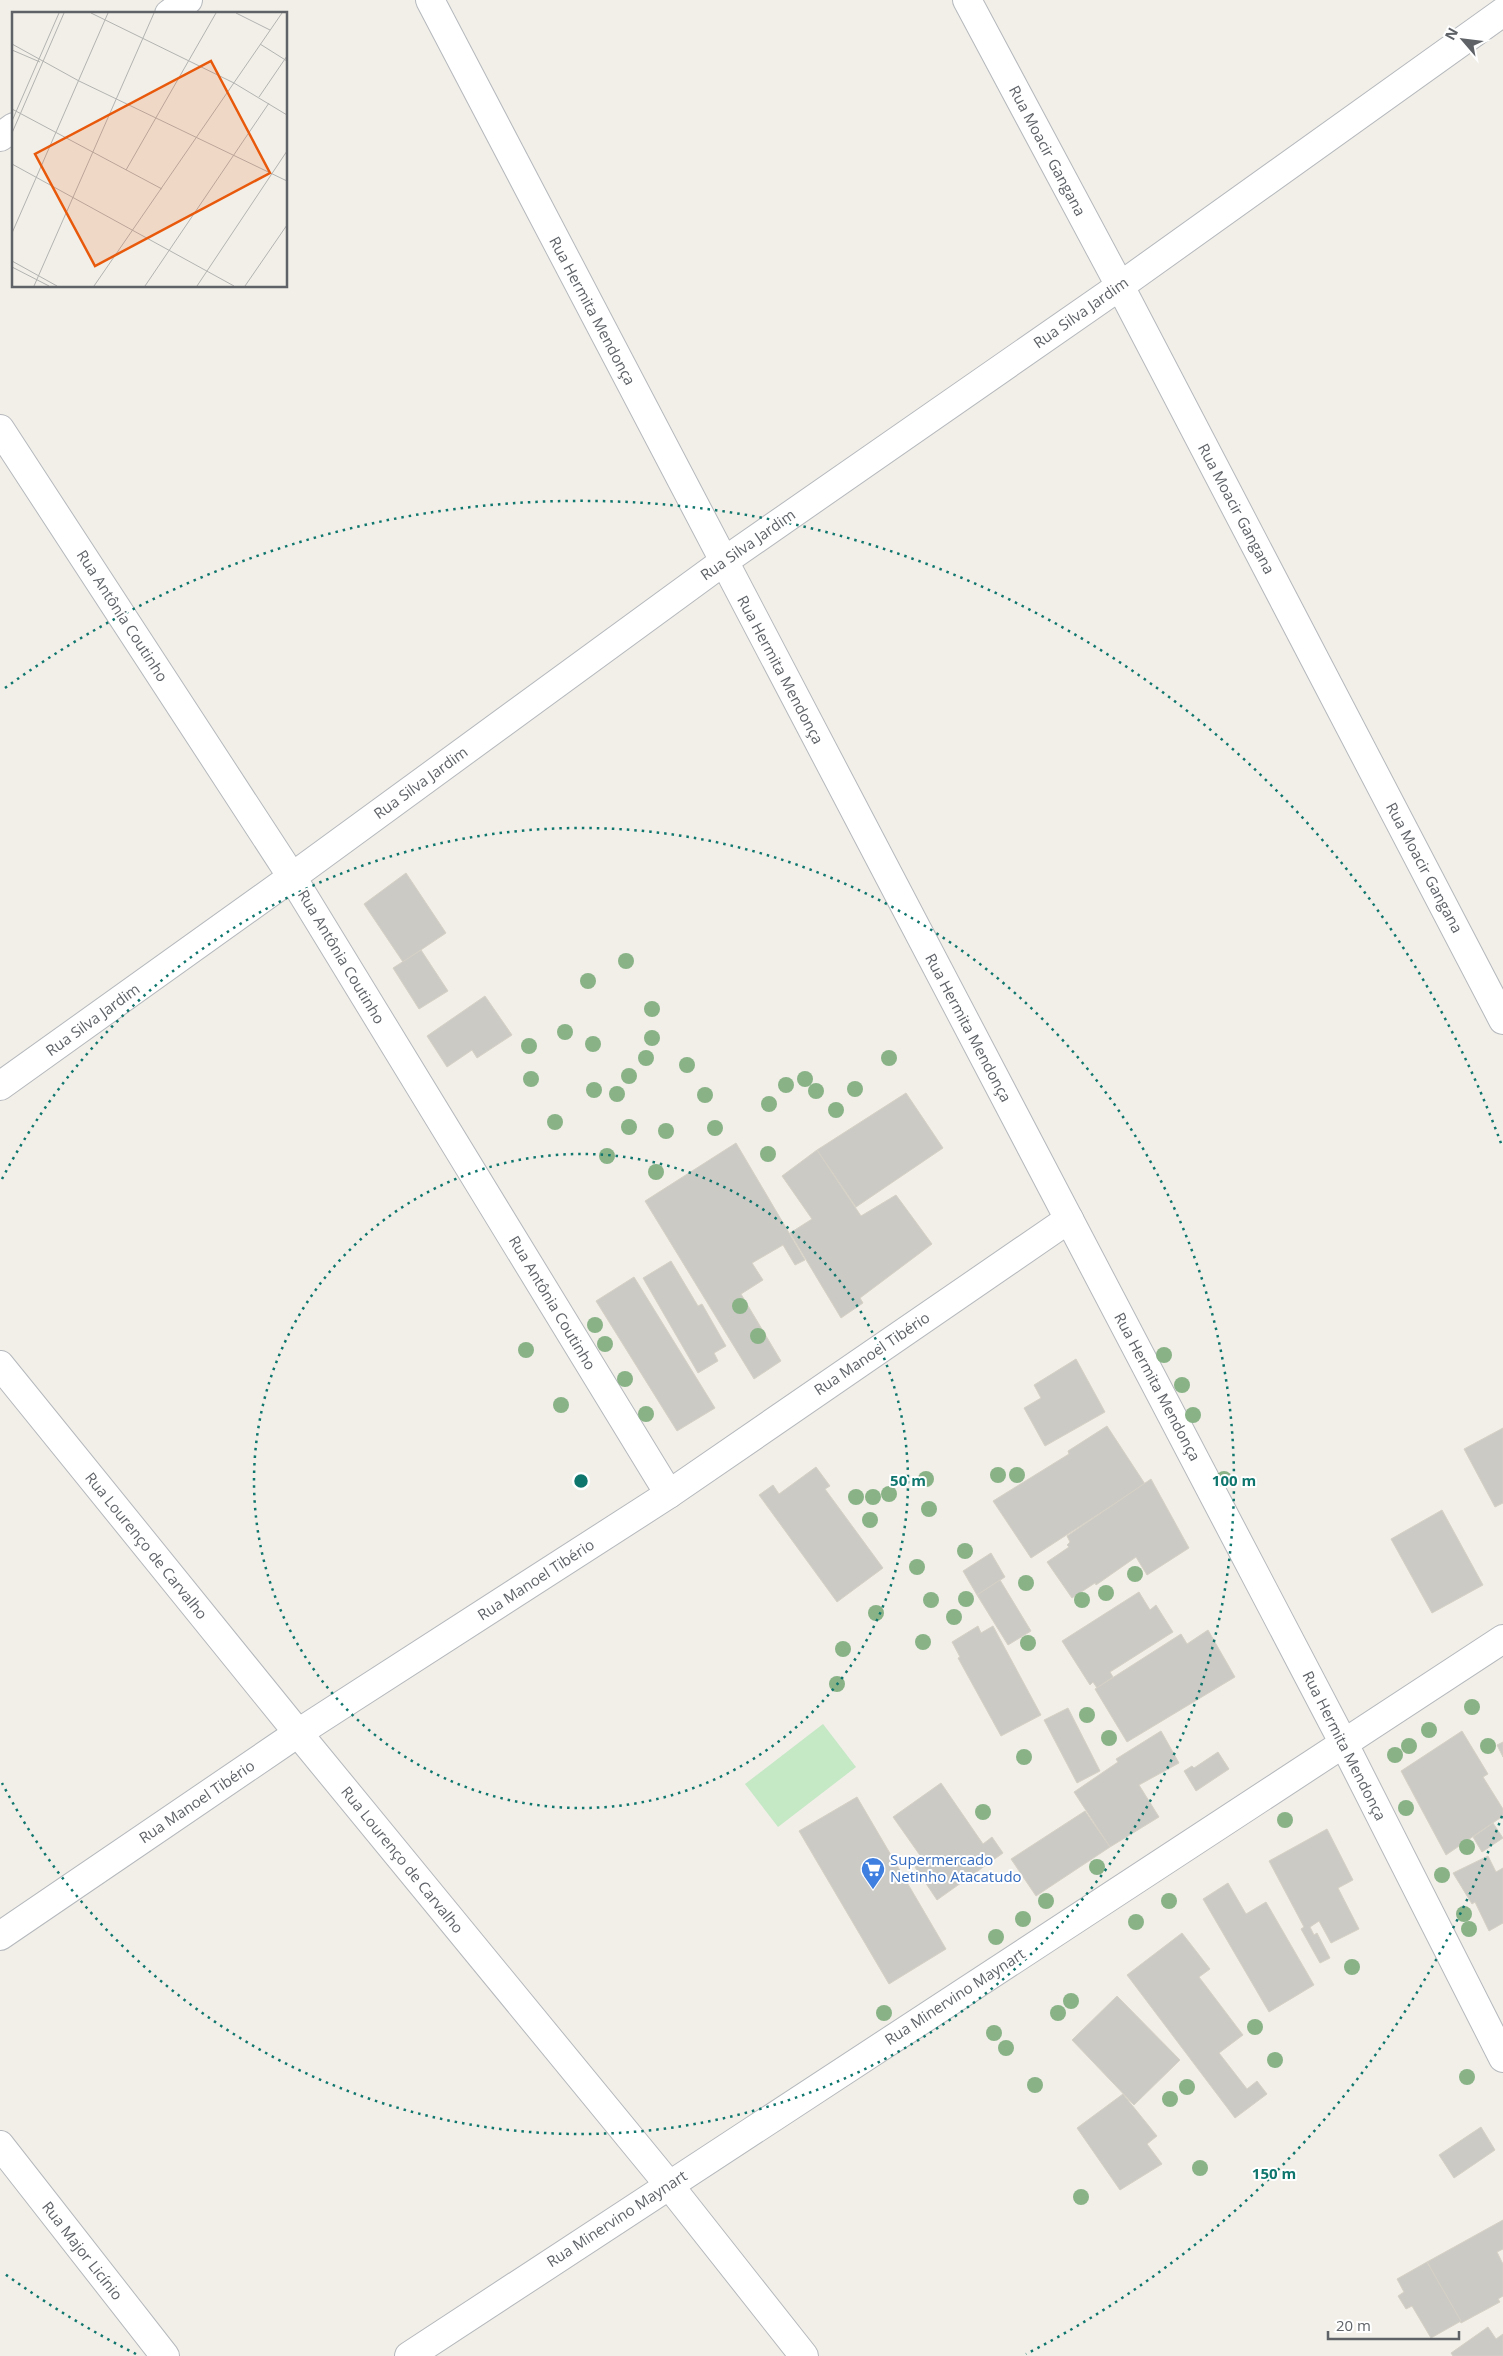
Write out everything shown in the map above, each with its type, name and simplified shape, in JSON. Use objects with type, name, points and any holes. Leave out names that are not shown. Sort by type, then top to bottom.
[{"type":"street","points":[[172,12],[188,0]]},
{"type":"street","name":"Rua Hermita Mendonça","points":[[430,0],[1343,1742],[1503,2058]]},
{"type":"street","name":"Rua Moacir Gangana","points":[[967,0],[1120,286],[1503,1020]]},
{"type":"street","name":"Rua Silva Jardim","points":[[0,1086],[292,877],[723,562],[1120,286],[1503,12]]},
{"type":"street","points":[[0,137],[12,128]]},
{"type":"street","name":"Rua Antônia Coutinho","points":[[0,429],[292,877],[669,1494]]},
{"type":"street","name":"Rua Manoel Tibério","points":[[0,1936],[298,1733],[669,1494],[1069,1219]]},
{"type":"street","name":"Rua Lourenço de Carvalho","points":[[0,1365],[298,1733],[669,2185],[804,2356]]},
{"type":"street","name":"Rua Minervino Maynart","points":[[409,2356],[1343,1742],[1503,1639]]},
{"type":"street","name":"Rua Major Licínio","points":[[0,2145],[165,2356]]},
{"type":"green space","points":[[823,1724],[856,1767],[778,1827],[745,1784]]},
{"type":"building","points":[[406,873],[446,933],[403,962],[364,904]]},
{"type":"building","points":[[421,950],[448,991],[419,1009],[393,968]]},
{"type":"building","points":[[485,996],[512,1035],[477,1058],[472,1050],[447,1067],[427,1036]]},
{"type":"building","points":[[906,1093],[943,1148],[856,1207],[817,1150]]},
{"type":"building","points":[[736,1143],[805,1260],[795,1265],[783,1245],[752,1263],[763,1280],[741,1294],[781,1361],[754,1379],[645,1201]]},
{"type":"building","points":[[817,1150],[861,1216],[896,1195],[932,1244],[860,1298],[863,1303],[841,1318],[790,1233],[812,1219],[782,1176]]},
{"type":"building","points":[[671,1261],[698,1306],[702,1304],[726,1346],[714,1353],[718,1361],[698,1373],[643,1278]]},
{"type":"building","points":[[634,1277],[715,1408],[677,1431],[596,1301]]},
{"type":"building","points":[[1076,1359],[1105,1412],[1045,1446],[1024,1408],[1041,1398],[1034,1385]]},
{"type":"building","points":[[1107,1426],[1145,1484],[1031,1558],[993,1501],[1069,1454],[1068,1451]]},
{"type":"building","points":[[1503,1428],[1503,1503],[1495,1507],[1464,1449]]},
{"type":"building","points":[[816,1467],[830,1486],[825,1489],[883,1568],[837,1602],[759,1495],[773,1485],[779,1494]]},
{"type":"building","points":[[1151,1479],[1189,1548],[1147,1575],[1136,1557],[1096,1585],[1095,1583],[1072,1598],[1047,1562],[1069,1547],[1067,1545],[1070,1542],[1067,1536]]},
{"type":"building","points":[[1442,1510],[1483,1585],[1432,1613],[1391,1539]]},
{"type":"building","points":[[991,1553],[1005,1577],[977,1595],[963,1571]]},
{"type":"building","points":[[1000,1580],[1031,1631],[1008,1645],[977,1595]]},
{"type":"building","points":[[1139,1592],[1150,1610],[1156,1605],[1173,1632],[1110,1672],[1113,1677],[1097,1688],[1093,1682],[1090,1685],[1062,1641]]},
{"type":"building","points":[[978,1626],[981,1633],[993,1626],[1041,1715],[1001,1736],[958,1658],[960,1657],[952,1642]]},
{"type":"building","points":[[1208,1630],[1235,1677],[1127,1742],[1095,1689],[1181,1634],[1187,1644]]},
{"type":"building","points":[[1068,1708],[1100,1771],[1077,1783],[1044,1720]]},
{"type":"building","points":[[1161,1731],[1179,1763],[1139,1785],[1159,1817],[1110,1847],[1074,1792],[1118,1762],[1116,1759]]},
{"type":"building","points":[[1462,1731],[1488,1774],[1483,1777],[1503,1809],[1503,1816],[1446,1855],[1401,1771]]},
{"type":"building","points":[[1503,1742],[1503,1757],[1497,1745]]},
{"type":"building","points":[[1218,1752],[1229,1769],[1196,1791],[1184,1771],[1192,1766],[1194,1768]]},
{"type":"building","points":[[941,1783],[983,1844],[992,1837],[1003,1853],[937,1900],[915,1867],[924,1861],[893,1817]]},
{"type":"building","name":"Supermercado Netinho Atacatudo","points":[[857,1797],[946,1949],[889,1984],[799,1831]]},
{"type":"building","points":[[1085,1811],[1110,1847],[1036,1896],[1011,1859]]},
{"type":"building","points":[[1493,1823],[1503,1838],[1482,1852],[1473,1837]]},
{"type":"building","points":[[1327,1829],[1353,1880],[1338,1888],[1359,1929],[1331,1943],[1319,1921],[1310,1927],[1314,1935],[1317,1933],[1330,1958],[1320,1963],[1301,1929],[1304,1927],[1269,1861]]},
{"type":"building","points":[[1488,1856],[1496,1872],[1503,1868],[1503,1923],[1489,1931],[1475,1902],[1472,1904],[1453,1873]]},
{"type":"building","points":[[1228,1883],[1246,1914],[1266,1902],[1314,1985],[1269,2012],[1203,1899]]},
{"type":"building","points":[[1182,1933],[1210,1969],[1199,1977],[1243,2035],[1219,2053],[1247,2089],[1257,2081],[1267,2094],[1235,2118],[1127,1975]]},
{"type":"building","points":[[1117,1996],[1180,2060],[1134,2105],[1072,2040]]},
{"type":"building","points":[[1123,2094],[1157,2136],[1147,2144],[1162,2164],[1120,2190],[1077,2128]]},
{"type":"building","points":[[1481,2127],[1495,2150],[1454,2178],[1439,2155]]},
{"type":"building","points":[[1503,2220],[1503,2249],[1497,2252],[1503,2264],[1503,2296],[1498,2299],[1500,2302],[1461,2323],[1427,2262]]},
{"type":"building","points":[[1427,2262],[1461,2321],[1431,2338],[1412,2306],[1406,2309],[1398,2296],[1404,2292],[1397,2279]]},
{"type":"building","points":[[1488,2327],[1496,2339],[1503,2334],[1503,2356],[1453,2356],[1451,2353]]},
{"type":"place","name":"Supermercado Netinho Atacatudo","points":[[873,1890]]}]
